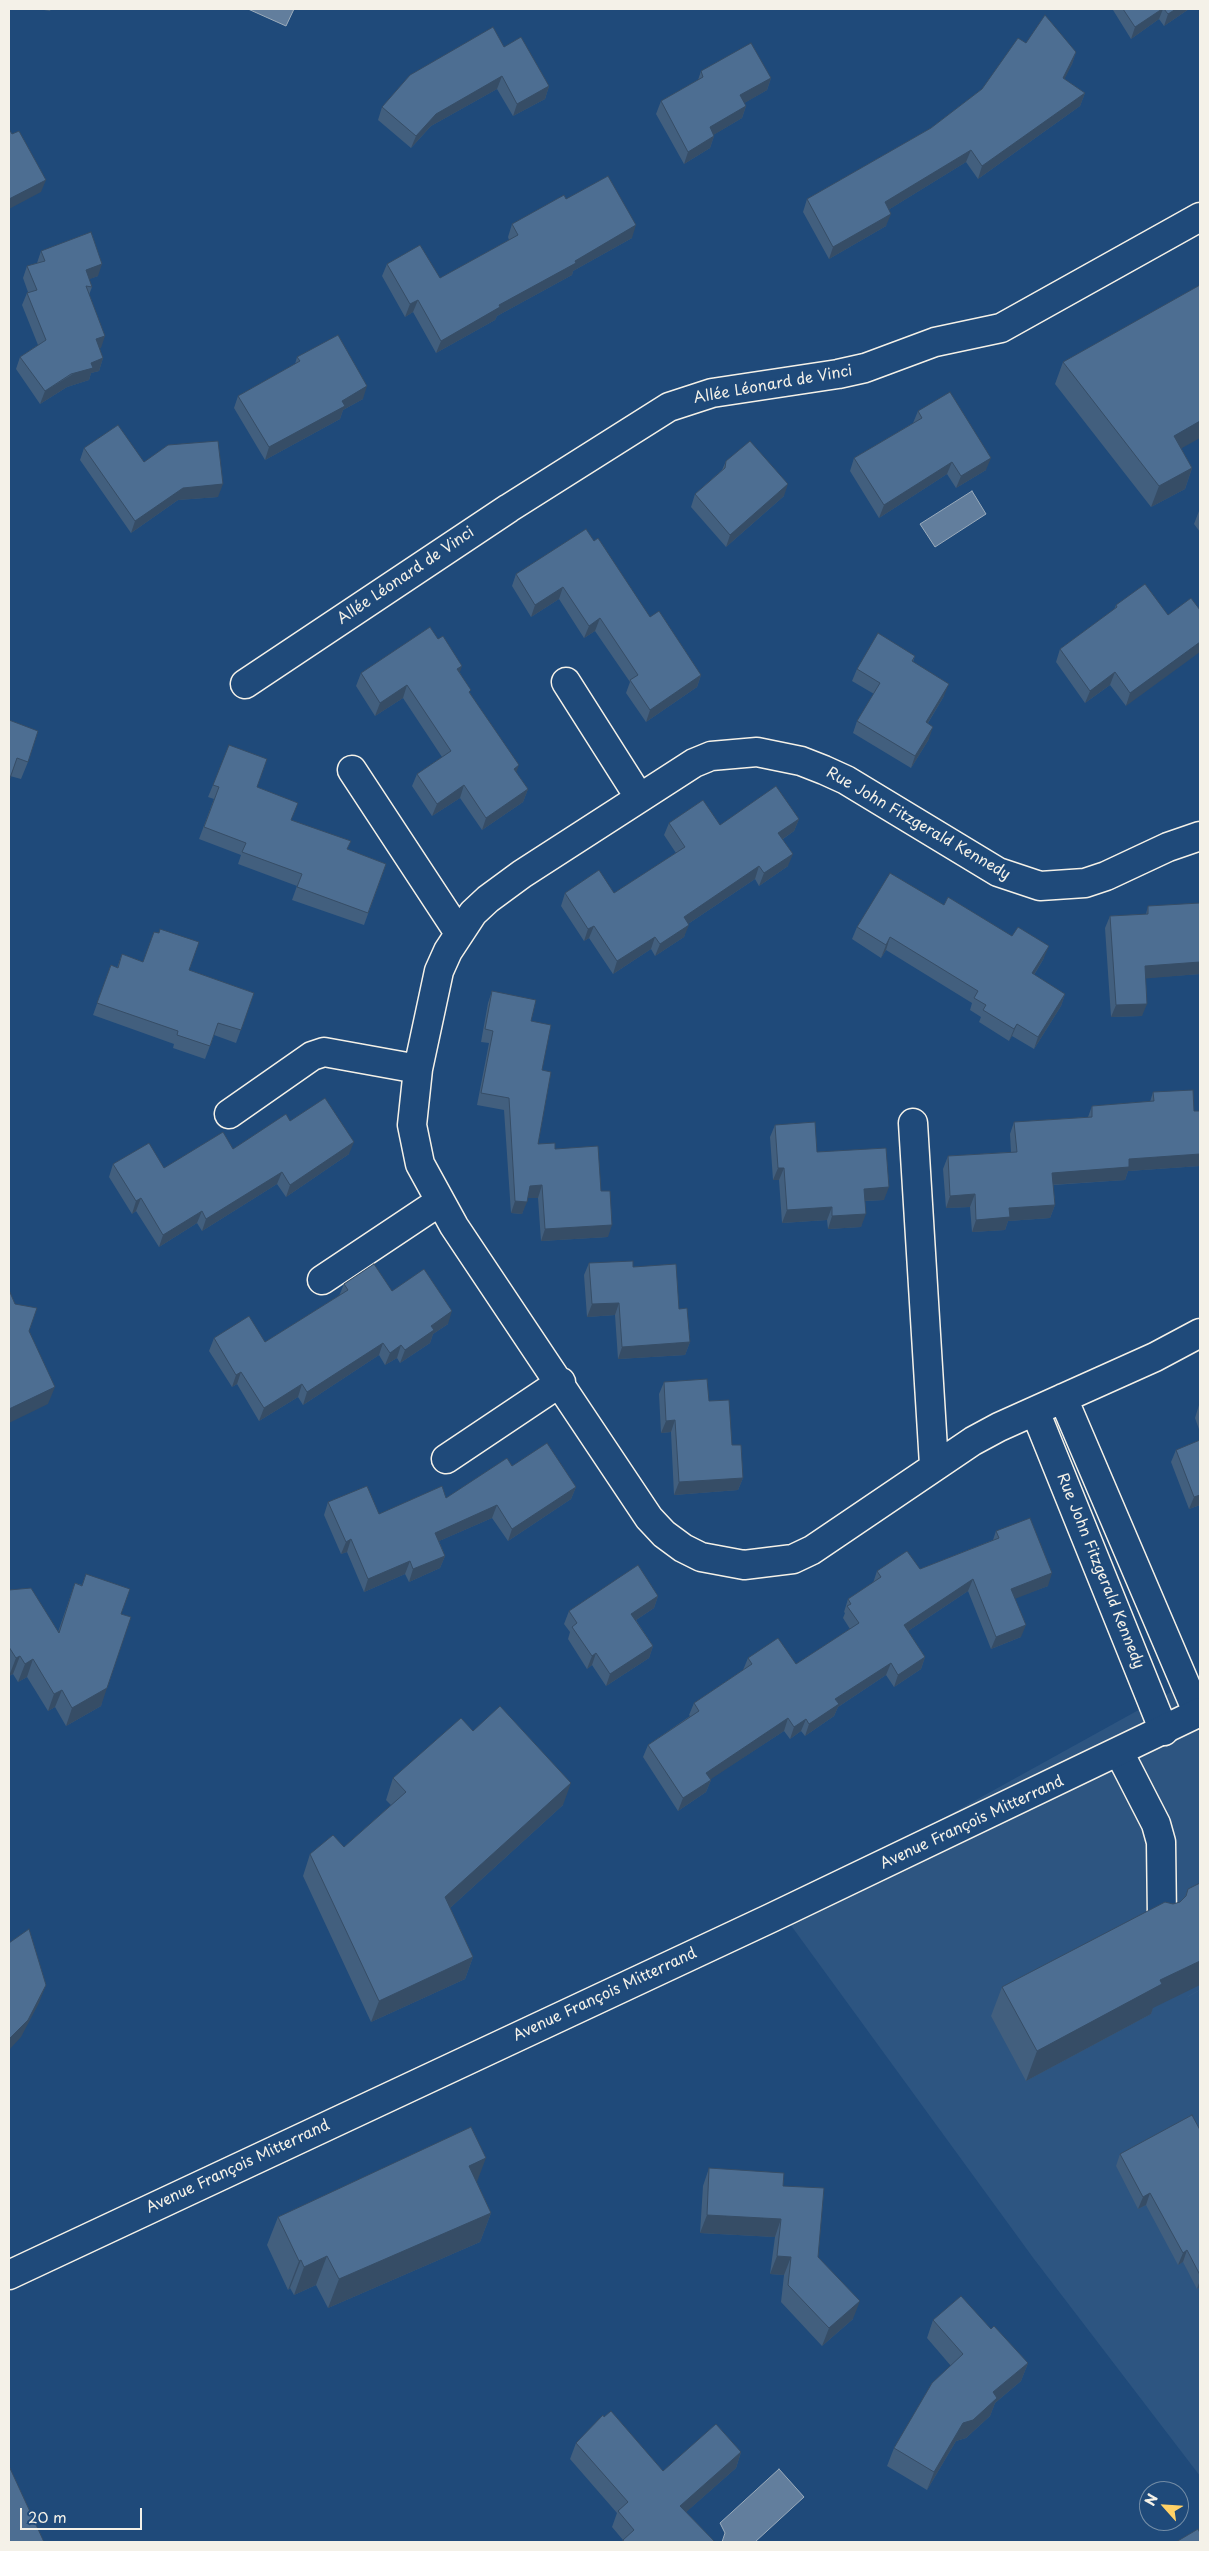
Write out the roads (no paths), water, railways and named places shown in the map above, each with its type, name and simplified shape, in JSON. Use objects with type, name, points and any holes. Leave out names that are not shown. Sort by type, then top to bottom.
[{"type":"street","name":"Allée Léonard de Vinci","points":[[246,684],[509,508],[669,407],[712,393],[838,374],[865,368],[936,342],[1001,328],[1200,218]]},
{"type":"street","points":[[566,682],[639,797]]},
{"type":"street","name":"Rue John Fitzgerald Kennedy","points":[[1200,836],[1168,847],[1106,876],[1085,883],[1040,886],[998,872],[846,780],[801,761],[756,752],[711,756],[694,763],[639,797],[500,890],[473,914],[459,933],[439,971],[413,1100],[414,1142],[420,1164],[439,1202],[650,1518],[664,1534],[682,1548],[702,1557],[744,1565],[793,1559],[812,1550],[934,1465],[999,1427],[1200,1333]]},
{"type":"street","points":[[352,770],[459,933]]},
{"type":"street","points":[[229,1114],[312,1056],[324,1052],[418,1069]]},
{"type":"street","points":[[913,1123],[934,1465]]},
{"type":"street","points":[[322,1280],[439,1202]]},
{"type":"street","points":[[446,1459],[560,1382]]},
{"type":"street","points":[[1064,1398],[1199,1713]]},
{"type":"street","name":"Rue John Fitzgerald Kennedy","points":[[1036,1411],[1164,1731]]},
{"type":"street","name":"Avenue François Mitterrand","points":[[9,2275],[771,1918],[1199,1713]]},
{"type":"street","points":[[1119,1752],[1156,1824],[1161,1842],[1162,1918]]},
{"type":"tunnel","points":[[1180,1953],[1200,1990]]}]
